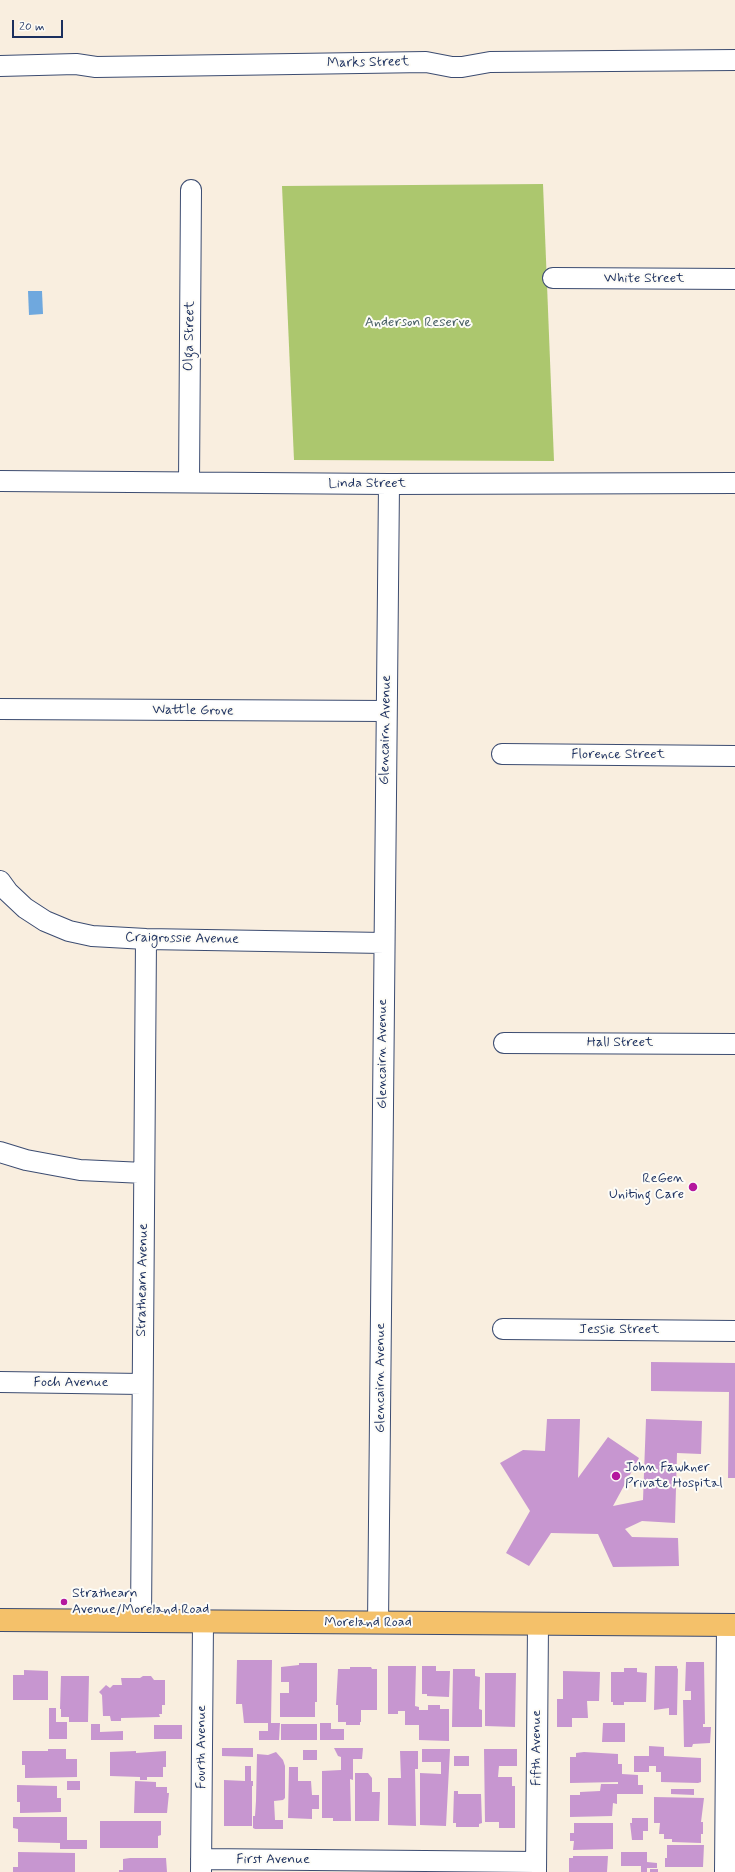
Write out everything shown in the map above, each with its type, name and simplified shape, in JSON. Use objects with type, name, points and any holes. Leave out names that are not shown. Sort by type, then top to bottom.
[{"type":"main road","name":"Moreland Road","points":[[0,1620],[731,1625]]},
{"type":"street","name":"Marks Street","points":[[0,66],[76,64],[96,67],[426,62],[452,67],[462,67],[490,62],[735,60]]},
{"type":"street","name":"Olga Street","points":[[189,482],[191,190]]},
{"type":"street","name":"White Street","points":[[553,278],[735,279]]},
{"type":"street","name":"Linda Street","points":[[0,481],[389,484],[735,483]]},
{"type":"street","name":"Glencairn Avenue","points":[[378,1623],[389,484]]},
{"type":"street","name":"Wattle Grove","points":[[0,709],[386,711]]},
{"type":"street","name":"Florence Street","points":[[502,754],[735,756]]},
{"type":"street","name":"Craigrossie Avenue","points":[[0,881],[8,892],[25,908],[45,921],[69,931],[92,936],[146,939],[384,943]]},
{"type":"street","name":"Strathearn Avenue","points":[[141,1621],[146,939]]},
{"type":"street","name":"Hall Street","points":[[504,1043],[735,1044]]},
{"type":"street","points":[[0,1152],[26,1160],[80,1170],[144,1173]]},
{"type":"street","name":"Jessie Street","points":[[503,1329],[735,1331]]},
{"type":"street","name":"Foch Avenue","points":[[0,1382],[142,1384]]},
{"type":"street","name":"Fourth Avenue","points":[[201,1866],[203,1622]]},
{"type":"street","name":"Fifth Avenue","points":[[536,1867],[538,1624]]},
{"type":"street","points":[[725,1872],[731,1625]]},
{"type":"street","name":"First Avenue","points":[[201,1866],[536,1867]]},
{"type":"green space","name":"Anderson Reserve","points":[[543,184],[554,461],[294,460],[282,186]]},
{"type":"water","points":[[28,291],[42,291],[43,314],[29,315]]},
{"type":"building","name":"John Fawkner Private Hospital","points":[[651,1362],[735,1363],[735,1478],[728,1478],[729,1392],[651,1391]]},
{"type":"building","name":"John Fawkner Private Hospital","points":[[547,1419],[580,1419],[578,1478],[608,1437],[639,1458],[613,1506],[643,1500],[646,1419],[702,1421],[701,1454],[677,1453],[675,1523],[642,1521],[625,1529],[632,1537],[678,1538],[679,1566],[613,1567],[598,1534],[551,1533],[529,1566],[506,1553],[530,1511],[500,1463],[523,1450],[545,1451]]},
{"type":"building","points":[[237,1660],[272,1660],[271,1723],[280,1723],[279,1740],[259,1740],[259,1731],[268,1731],[268,1723],[244,1723],[242,1704],[236,1704]]},
{"type":"building","points":[[686,1662],[704,1662],[705,1724],[703,1724],[703,1727],[711,1727],[710,1743],[693,1744],[692,1747],[684,1747],[683,1700],[691,1700],[691,1691],[685,1691]]},
{"type":"building","points":[[299,1663],[317,1663],[317,1702],[315,1702],[315,1717],[280,1717],[280,1693],[289,1693],[289,1682],[281,1682],[281,1667],[299,1665]]},
{"type":"building","points":[[388,1666],[416,1666],[415,1706],[419,1707],[419,1710],[428,1710],[428,1705],[440,1705],[440,1709],[449,1709],[449,1741],[419,1740],[419,1725],[405,1725],[405,1711],[398,1711],[398,1714],[388,1714]]},
{"type":"building","points":[[422,1666],[436,1666],[436,1671],[450,1671],[449,1697],[427,1696],[427,1694],[422,1694]]},
{"type":"building","points":[[655,1666],[677,1666],[677,1669],[678,1668],[677,1715],[669,1715],[669,1708],[654,1710]]},
{"type":"building","points":[[350,1667],[371,1667],[372,1669],[377,1669],[377,1710],[361,1710],[360,1725],[346,1725],[346,1722],[338,1722],[338,1705],[336,1705],[338,1669],[350,1669]]},
{"type":"building","points":[[624,1668],[637,1668],[637,1672],[647,1673],[646,1702],[624,1702],[624,1705],[613,1705],[613,1702],[611,1702],[611,1672],[624,1672]]},
{"type":"building","points":[[453,1669],[475,1669],[475,1676],[480,1677],[479,1709],[482,1710],[482,1727],[452,1727]]},
{"type":"building","points":[[24,1670],[48,1671],[48,1700],[13,1700],[13,1675],[24,1675]]},
{"type":"building","points":[[563,1671],[600,1672],[599,1701],[587,1701],[588,1718],[572,1718],[572,1727],[557,1727],[557,1699],[563,1699]]},
{"type":"building","points":[[485,1673],[516,1673],[515,1727],[485,1726]]},
{"type":"building","points":[[61,1676],[89,1676],[88,1722],[69,1722],[69,1717],[61,1717]]},
{"type":"building","points":[[143,1676],[151,1676],[154,1680],[165,1680],[165,1705],[162,1705],[162,1714],[159,1714],[160,1717],[121,1718],[121,1721],[111,1721],[110,1716],[103,1716],[102,1695],[99,1692],[106,1685],[110,1688],[113,1685],[122,1685],[121,1678],[140,1678]]},
{"type":"building","points":[[49,1708],[56,1708],[56,1722],[67,1722],[67,1739],[49,1739]]},
{"type":"building","points":[[320,1723],[331,1723],[331,1729],[344,1729],[344,1740],[320,1740]]},
{"type":"building","points":[[603,1723],[625,1723],[625,1742],[602,1742]]},
{"type":"building","points":[[91,1724],[100,1724],[100,1732],[123,1731],[123,1740],[91,1740]]},
{"type":"building","points":[[281,1724],[317,1724],[317,1740],[281,1740]]},
{"type":"building","points":[[154,1725],[182,1725],[182,1739],[154,1739]]},
{"type":"building","points":[[649,1746],[664,1747],[664,1756],[701,1758],[701,1782],[661,1782],[661,1772],[656,1772],[656,1766],[649,1766],[649,1772],[634,1772],[634,1756],[649,1756]]},
{"type":"building","points":[[222,1748],[253,1748],[253,1757],[222,1756]]},
{"type":"building","points":[[334,1748],[363,1748],[362,1759],[353,1759],[353,1780],[350,1779],[351,1821],[333,1821],[333,1818],[322,1818],[322,1771],[341,1770],[341,1757],[338,1756]]},
{"type":"building","points":[[48,1749],[66,1749],[66,1759],[77,1759],[77,1777],[25,1778],[25,1765],[22,1765],[22,1751],[48,1751]]},
{"type":"building","points":[[422,1749],[450,1749],[446,1826],[420,1825],[420,1773],[441,1774],[441,1762],[422,1762]]},
{"type":"building","points":[[484,1749],[517,1749],[517,1766],[499,1766],[498,1777],[512,1777],[512,1786],[515,1786],[515,1828],[499,1828],[499,1822],[485,1822]]},
{"type":"building","points":[[303,1750],[317,1750],[317,1760],[303,1760]]},
{"type":"building","points":[[136,1751],[136,1753],[166,1751],[166,1767],[163,1767],[163,1777],[147,1777],[147,1780],[140,1780],[140,1777],[110,1776],[110,1752]]},
{"type":"building","points":[[400,1751],[418,1751],[418,1769],[415,1769],[416,1826],[388,1825],[388,1778],[401,1778]]},
{"type":"building","points":[[276,1752],[283,1760],[285,1766],[285,1798],[283,1800],[274,1801],[275,1820],[283,1820],[283,1829],[255,1829],[253,1828],[253,1816],[255,1816],[256,1801],[257,1754],[268,1755]]},
{"type":"building","points":[[576,1753],[618,1754],[618,1764],[622,1764],[622,1774],[638,1775],[638,1785],[643,1785],[643,1794],[617,1794],[617,1804],[613,1803],[612,1816],[570,1817],[570,1795],[580,1795],[580,1792],[600,1791],[601,1784],[618,1784],[618,1782],[570,1783],[570,1757],[576,1757]]},
{"type":"building","points":[[454,1756],[469,1756],[469,1766],[454,1766]]},
{"type":"building","points":[[245,1766],[251,1766],[251,1781],[253,1781],[252,1826],[224,1826],[224,1780],[245,1781]]},
{"type":"building","points":[[289,1767],[298,1767],[298,1781],[311,1781],[312,1795],[319,1795],[319,1809],[312,1809],[312,1819],[288,1818]]},
{"type":"building","points":[[355,1773],[368,1773],[372,1778],[372,1792],[380,1792],[379,1821],[355,1821]]},
{"type":"building","points":[[67,1781],[80,1781],[80,1790],[67,1790]]},
{"type":"building","points":[[135,1781],[156,1782],[156,1787],[167,1787],[167,1793],[169,1793],[167,1813],[134,1813]]},
{"type":"building","points":[[17,1785],[57,1786],[57,1798],[61,1798],[61,1812],[20,1813],[20,1802],[17,1802]]},
{"type":"building","points":[[671,1789],[694,1789],[694,1795],[671,1794]]},
{"type":"building","points":[[454,1791],[458,1791],[458,1794],[481,1794],[482,1823],[479,1824],[479,1827],[456,1827],[456,1823],[453,1823]]},
{"type":"building","points":[[654,1797],[704,1798],[701,1822],[703,1822],[703,1834],[701,1834],[701,1843],[672,1842],[672,1839],[664,1839],[664,1834],[659,1834],[660,1823],[654,1823]]},
{"type":"building","points":[[13,1817],[67,1817],[67,1840],[87,1840],[87,1849],[60,1849],[60,1843],[18,1842],[18,1829],[13,1828]]},
{"type":"building","points":[[632,1818],[648,1818],[648,1831],[643,1831],[643,1840],[632,1840],[630,1823],[632,1823]]},
{"type":"building","points":[[100,1821],[161,1821],[161,1835],[158,1836],[158,1848],[100,1848]]},
{"type":"building","points":[[574,1823],[613,1823],[613,1849],[573,1850],[574,1841],[570,1841],[570,1833],[574,1833]]},
{"type":"building","points":[[667,1845],[704,1845],[703,1867],[665,1867]]},
{"type":"building","points":[[18,1852],[75,1853],[75,1872],[13,1872],[13,1867],[18,1867]]},
{"type":"building","points":[[621,1852],[647,1852],[647,1862],[657,1863],[657,1868],[647,1868],[647,1872],[641,1872],[641,1866],[621,1866]]},
{"type":"building","points":[[573,1856],[608,1856],[607,1872],[569,1872],[569,1858],[573,1858]]},
{"type":"building","points":[[166,1858],[167,1872],[119,1872],[119,1870],[123,1870],[123,1859]]},
{"type":"building","points":[[650,1869],[658,1869],[658,1872],[650,1872]]},
{"type":"place","name":"ReGen Uniting Care","points":[[693,1187]]},
{"type":"place","name":"John Fawkner Private Hospital","points":[[616,1476]]},
{"type":"place","name":"Strathearn Avenue/Moreland Road","points":[[64,1602]]}]
